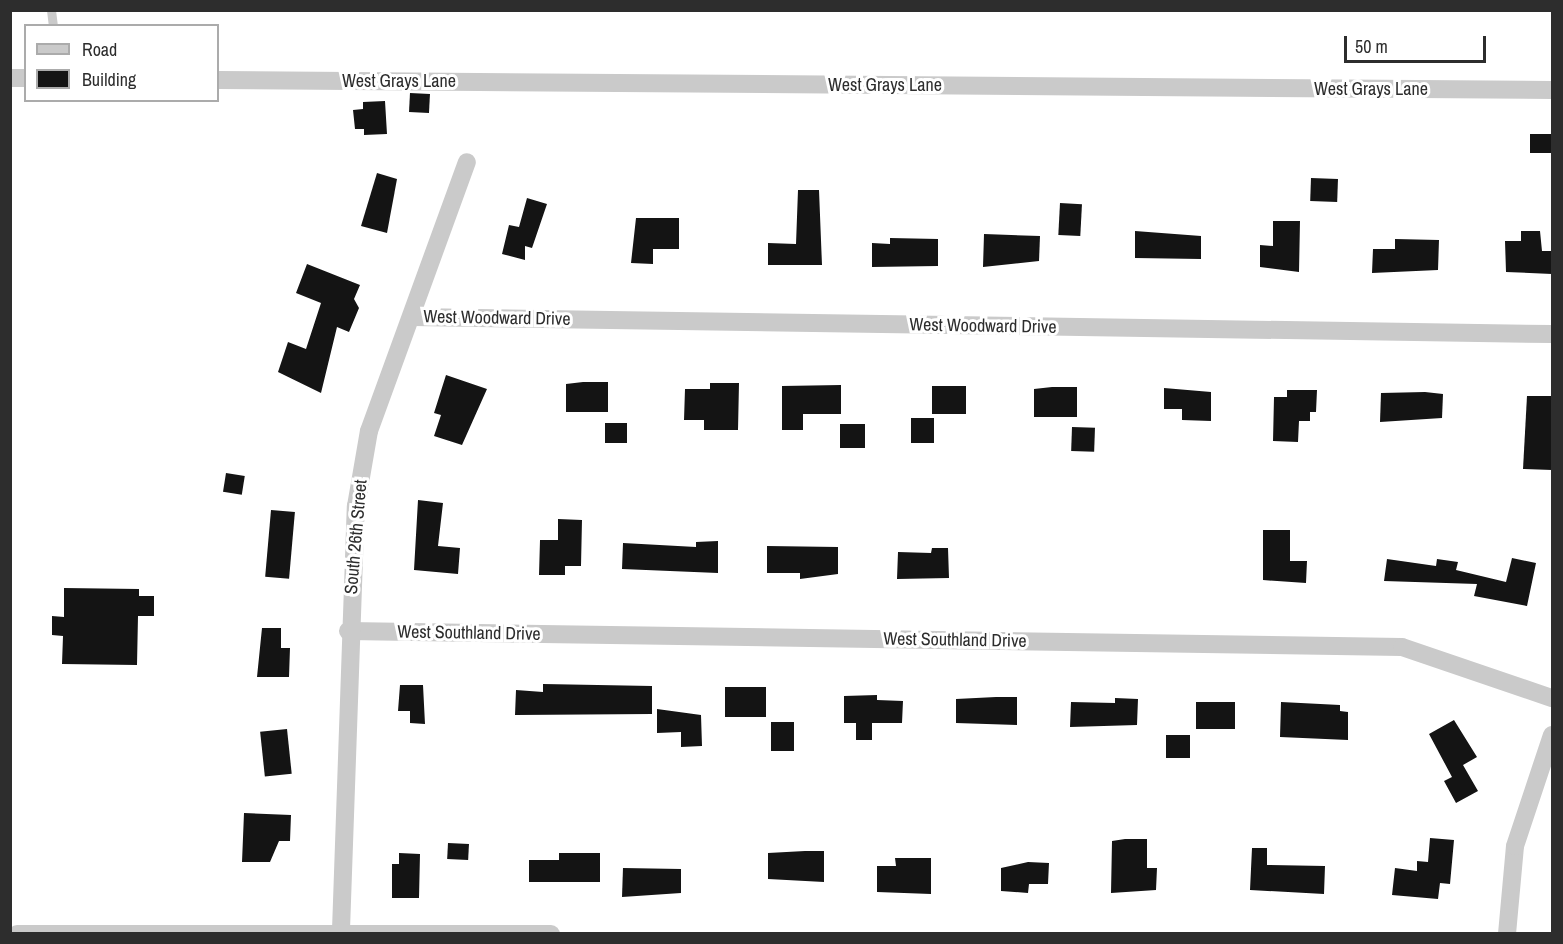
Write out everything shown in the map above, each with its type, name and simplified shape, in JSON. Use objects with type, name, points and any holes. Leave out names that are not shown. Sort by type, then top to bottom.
[{"type":"street","name":"West Grays Lane","points":[[219,80],[1552,90]]},
{"type":"street","name":"South 26th Street","points":[[341,930],[348,631],[356,506],[369,431],[413,317],[467,162]]},
{"type":"street","name":"West Woodward Drive","points":[[413,317],[1552,334]]},
{"type":"street","name":"West Southland Drive","points":[[348,631],[1402,646],[1552,698]]},
{"type":"street","points":[[1507,933],[1515,846],[1552,735]]},
{"type":"street","points":[[17,933],[341,930],[551,933]]},
{"type":"building","points":[[410,93],[430,94],[429,113],[409,112]]},
{"type":"building","points":[[385,101],[387,134],[364,135],[364,129],[355,129],[353,110],[363,109],[363,102]]},
{"type":"building","points":[[1530,134],[1552,134],[1552,153],[1530,153]]},
{"type":"building","points":[[377,173],[397,179],[387,233],[361,226]]},
{"type":"building","points":[[1311,178],[1338,179],[1337,202],[1310,201]]},
{"type":"building","points":[[798,190],[819,190],[822,265],[768,265],[768,243],[796,244]]},
{"type":"building","points":[[527,198],[547,204],[532,248],[525,246],[525,260],[502,254],[509,225],[519,227]]},
{"type":"building","points":[[1060,203],[1082,204],[1080,236],[1058,235]]},
{"type":"building","points":[[636,218],[679,218],[679,249],[653,249],[653,264],[631,263]]},
{"type":"building","points":[[1273,221],[1300,221],[1299,272],[1260,267],[1260,245],[1273,246]]},
{"type":"building","points":[[1135,231],[1201,236],[1201,259],[1135,258]]},
{"type":"building","points":[[1521,231],[1540,231],[1542,251],[1552,251],[1552,274],[1506,272],[1505,241],[1521,241]]},
{"type":"building","points":[[984,234],[1040,236],[1039,261],[983,267]]},
{"type":"building","points":[[890,238],[938,239],[938,266],[872,267],[872,243],[890,244]]},
{"type":"building","points":[[1395,239],[1439,240],[1438,270],[1372,273],[1373,249],[1395,249]]},
{"type":"building","points":[[307,264],[360,285],[354,299],[359,308],[349,332],[337,327],[321,393],[278,372],[288,342],[306,349],[321,303],[296,293]]},
{"type":"building","points":[[446,375],[487,389],[462,445],[434,436],[441,415],[434,413]]},
{"type":"building","points":[[608,382],[608,412],[566,412],[566,384]]},
{"type":"building","points":[[710,383],[739,383],[738,430],[704,430],[704,420],[684,420],[685,389],[710,389]]},
{"type":"building","points":[[841,385],[841,414],[803,414],[803,430],[782,430],[782,386]]},
{"type":"building","points":[[932,386],[966,386],[966,414],[932,414]]},
{"type":"building","points":[[1077,387],[1077,417],[1034,417],[1034,389]]},
{"type":"building","points":[[1164,388],[1211,392],[1211,421],[1182,420],[1182,409],[1164,409]]},
{"type":"building","points":[[1287,390],[1317,390],[1316,412],[1310,412],[1310,421],[1299,421],[1298,442],[1273,441],[1274,397],[1287,397]]},
{"type":"building","points":[[1381,393],[1443,394],[1442,418],[1380,422]]},
{"type":"building","points":[[1527,396],[1552,396],[1552,470],[1523,469]]},
{"type":"building","points":[[911,418],[934,418],[934,443],[911,443]]},
{"type":"building","points":[[605,423],[627,423],[627,443],[605,443]]},
{"type":"building","points":[[840,424],[865,424],[865,448],[840,448]]},
{"type":"building","points":[[1072,427],[1095,428],[1094,452],[1071,451]]},
{"type":"building","points":[[226,473],[245,476],[242,495],[223,492]]},
{"type":"building","points":[[418,500],[443,503],[438,546],[460,548],[458,574],[414,570]]},
{"type":"building","points":[[271,510],[295,512],[289,579],[265,577]]},
{"type":"building","points":[[558,519],[582,520],[581,566],[565,566],[565,575],[539,575],[540,540],[558,540]]},
{"type":"building","points":[[1263,530],[1290,530],[1290,561],[1307,561],[1306,583],[1263,580]]},
{"type":"building","points":[[718,541],[718,573],[622,569],[623,543],[696,547],[696,542]]},
{"type":"building","points":[[767,546],[838,547],[838,574],[800,579],[800,573],[767,573]]},
{"type":"building","points":[[932,548],[948,548],[949,578],[897,579],[898,552],[931,553]]},
{"type":"building","points":[[1512,558],[1536,563],[1527,606],[1474,596],[1477,584],[1384,581],[1387,559],[1436,566],[1437,559],[1458,562],[1456,570],[1506,582]]},
{"type":"building","points":[[64,588],[139,589],[139,596],[154,596],[154,616],[138,616],[137,665],[62,664],[63,636],[52,635],[52,616],[64,617]]},
{"type":"building","points":[[262,628],[281,628],[281,648],[290,648],[289,677],[257,677]]},
{"type":"building","points":[[543,684],[652,686],[652,714],[515,715],[516,690],[543,692]]},
{"type":"building","points":[[400,685],[423,685],[425,724],[410,723],[410,711],[398,711]]},
{"type":"building","points":[[725,687],[766,687],[766,717],[725,717]]},
{"type":"building","points":[[877,695],[877,700],[903,701],[902,723],[872,723],[872,740],[856,740],[856,723],[844,723],[844,696]]},
{"type":"building","points":[[1017,697],[1017,725],[956,723],[956,699]]},
{"type":"building","points":[[1115,698],[1138,699],[1137,725],[1070,727],[1071,702],[1115,703]]},
{"type":"building","points":[[1196,702],[1235,702],[1235,729],[1196,729]]},
{"type":"building","points":[[1281,702],[1340,705],[1340,711],[1348,712],[1348,740],[1280,737]]},
{"type":"building","points":[[657,709],[701,715],[702,746],[681,747],[681,732],[657,733]]},
{"type":"building","points":[[1454,720],[1477,757],[1463,765],[1478,791],[1456,803],[1444,781],[1452,777],[1429,734]]},
{"type":"building","points":[[771,722],[794,722],[794,751],[771,751]]},
{"type":"building","points":[[287,729],[292,774],[265,777],[260,732]]},
{"type":"building","points":[[1166,735],[1190,735],[1190,758],[1166,758]]},
{"type":"building","points":[[244,813],[291,815],[290,841],[279,841],[270,862],[242,862]]},
{"type":"building","points":[[1430,838],[1454,840],[1450,884],[1440,883],[1438,899],[1392,895],[1395,868],[1417,871],[1417,861],[1428,862]]},
{"type":"building","points":[[1147,839],[1147,868],[1157,868],[1156,890],[1111,893],[1112,841]]},
{"type":"building","points":[[448,843],[469,844],[468,860],[447,859]]},
{"type":"building","points":[[1252,848],[1267,848],[1267,865],[1325,866],[1324,894],[1250,890]]},
{"type":"building","points":[[824,851],[824,882],[768,879],[768,853]]},
{"type":"building","points":[[399,853],[420,854],[419,898],[392,898],[392,864],[399,864]]},
{"type":"building","points":[[559,853],[600,853],[600,882],[529,882],[529,860],[559,860]]},
{"type":"building","points":[[895,858],[931,858],[931,894],[877,892],[877,866],[896,866]]},
{"type":"building","points":[[1028,862],[1049,863],[1048,884],[1029,884],[1028,893],[1001,891],[1001,868]]},
{"type":"building","points":[[623,868],[681,869],[681,893],[622,897]]}]
